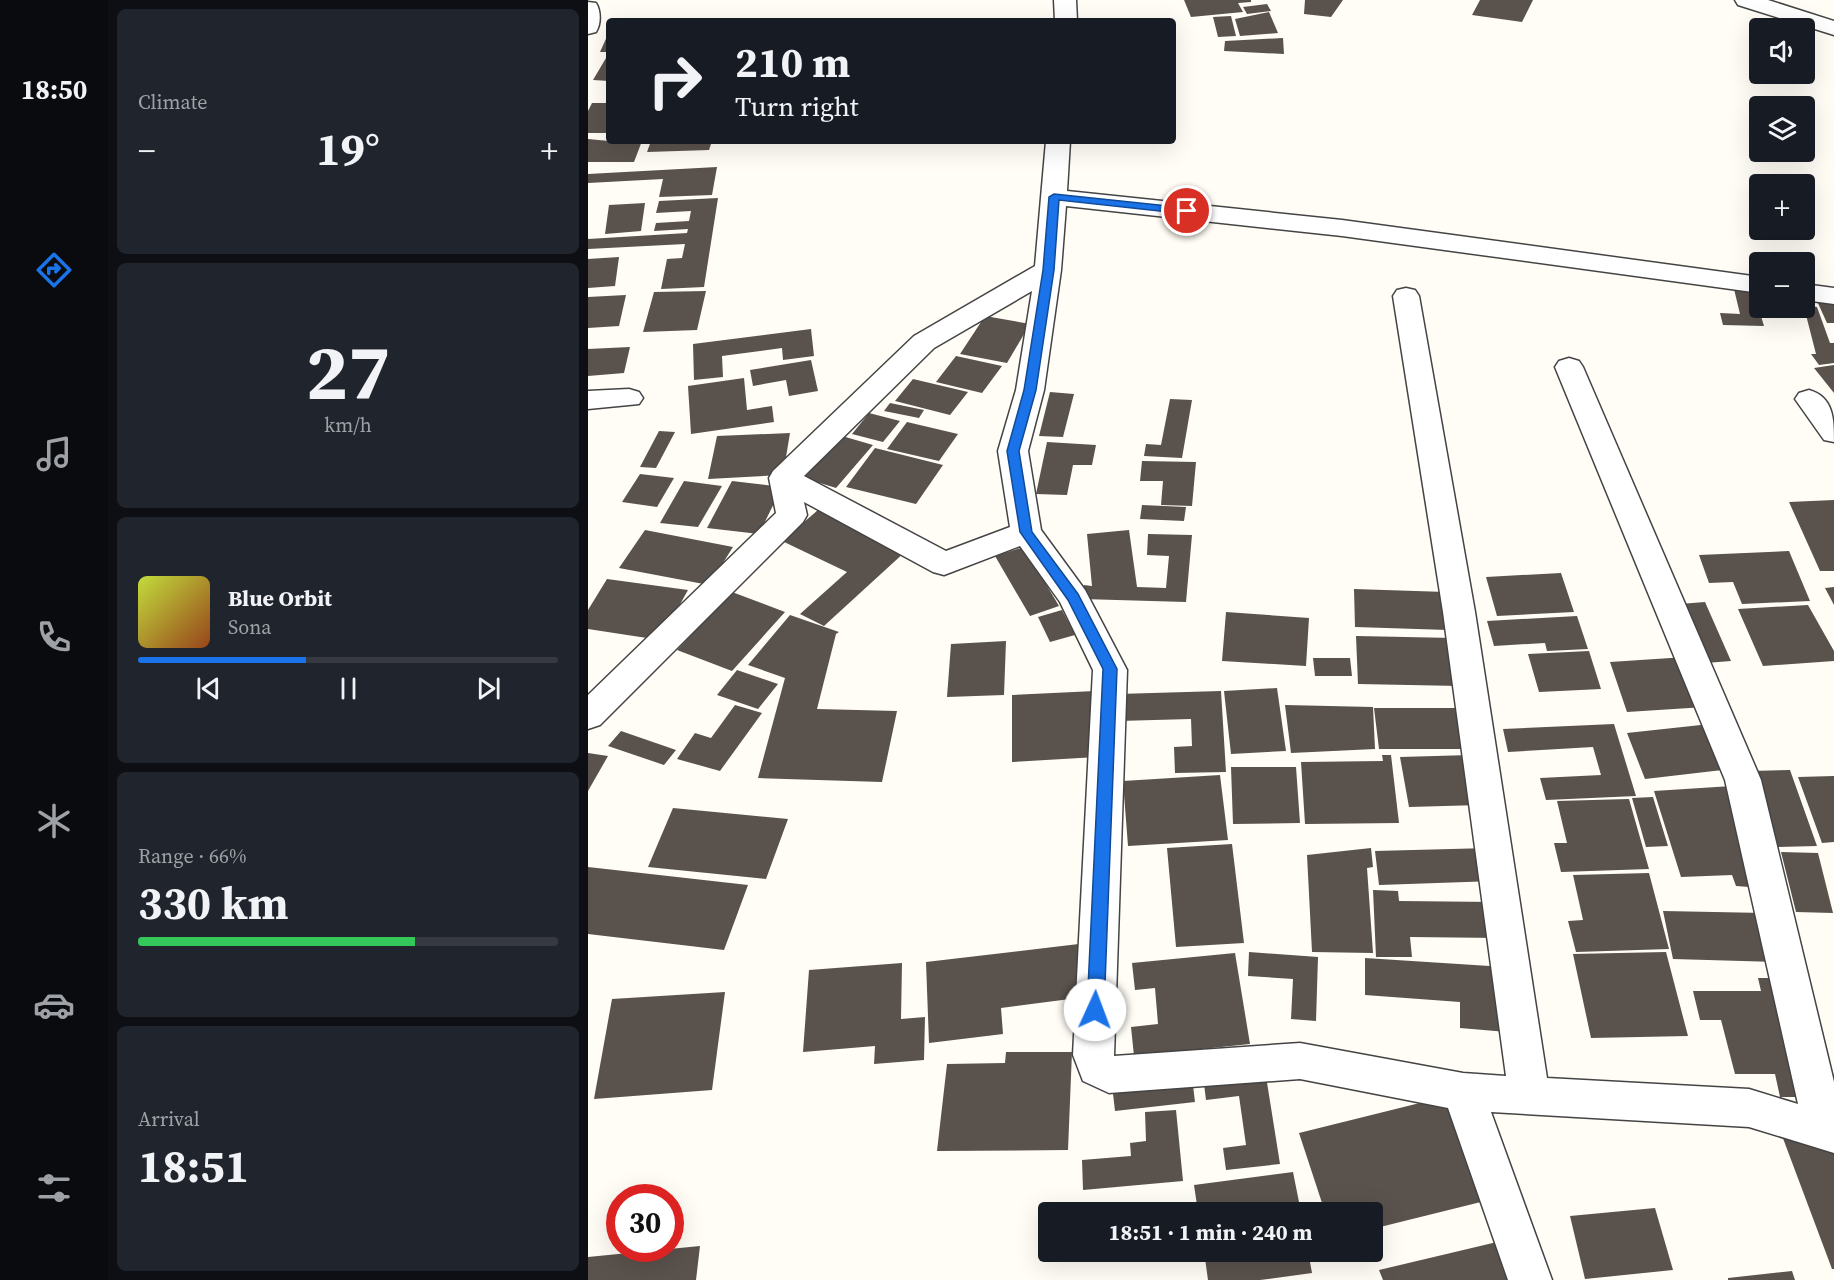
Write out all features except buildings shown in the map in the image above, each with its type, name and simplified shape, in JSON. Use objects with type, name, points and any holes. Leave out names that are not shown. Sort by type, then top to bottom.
[{"type":"street","points":[[1065,0],[1066,18]]},
{"type":"street","points":[[1746,0],[1819,13],[1834,28]]},
{"type":"street","points":[[588,8],[588,27]]},
{"type":"street","points":[[1058,144],[1048,270],[1030,390],[1013,451],[1026,532],[1074,598],[1110,669],[1094,1055],[1097,1068],[1109,1075],[1300,1061],[1463,1092],[1749,1108],[1830,1133]]},
{"type":"street","points":[[1054,197],[1342,228],[1749,284]]},
{"type":"street","points":[[784,478],[924,342],[1048,270]]},
{"type":"street","points":[[1815,293],[1834,296]]},
{"type":"street","points":[[1406,296],[1459,612],[1529,1095]]},
{"type":"street","points":[[1569,367],[1743,780],[1830,1133]]},
{"type":"street","points":[[588,400],[629,398]]},
{"type":"street","points":[[1809,399],[1834,433]]},
{"type":"street","points":[[784,478],[944,564],[1026,532]]},
{"type":"street","points":[[588,716],[792,515],[784,478]]},
{"type":"street","points":[[1463,1092],[1530,1280]]},
{"type":"route","points":[[1095,1010],[1110,669],[1074,598],[1026,532],[1013,451],[1030,390],[1048,270],[1054,197],[1187,211]]}]
